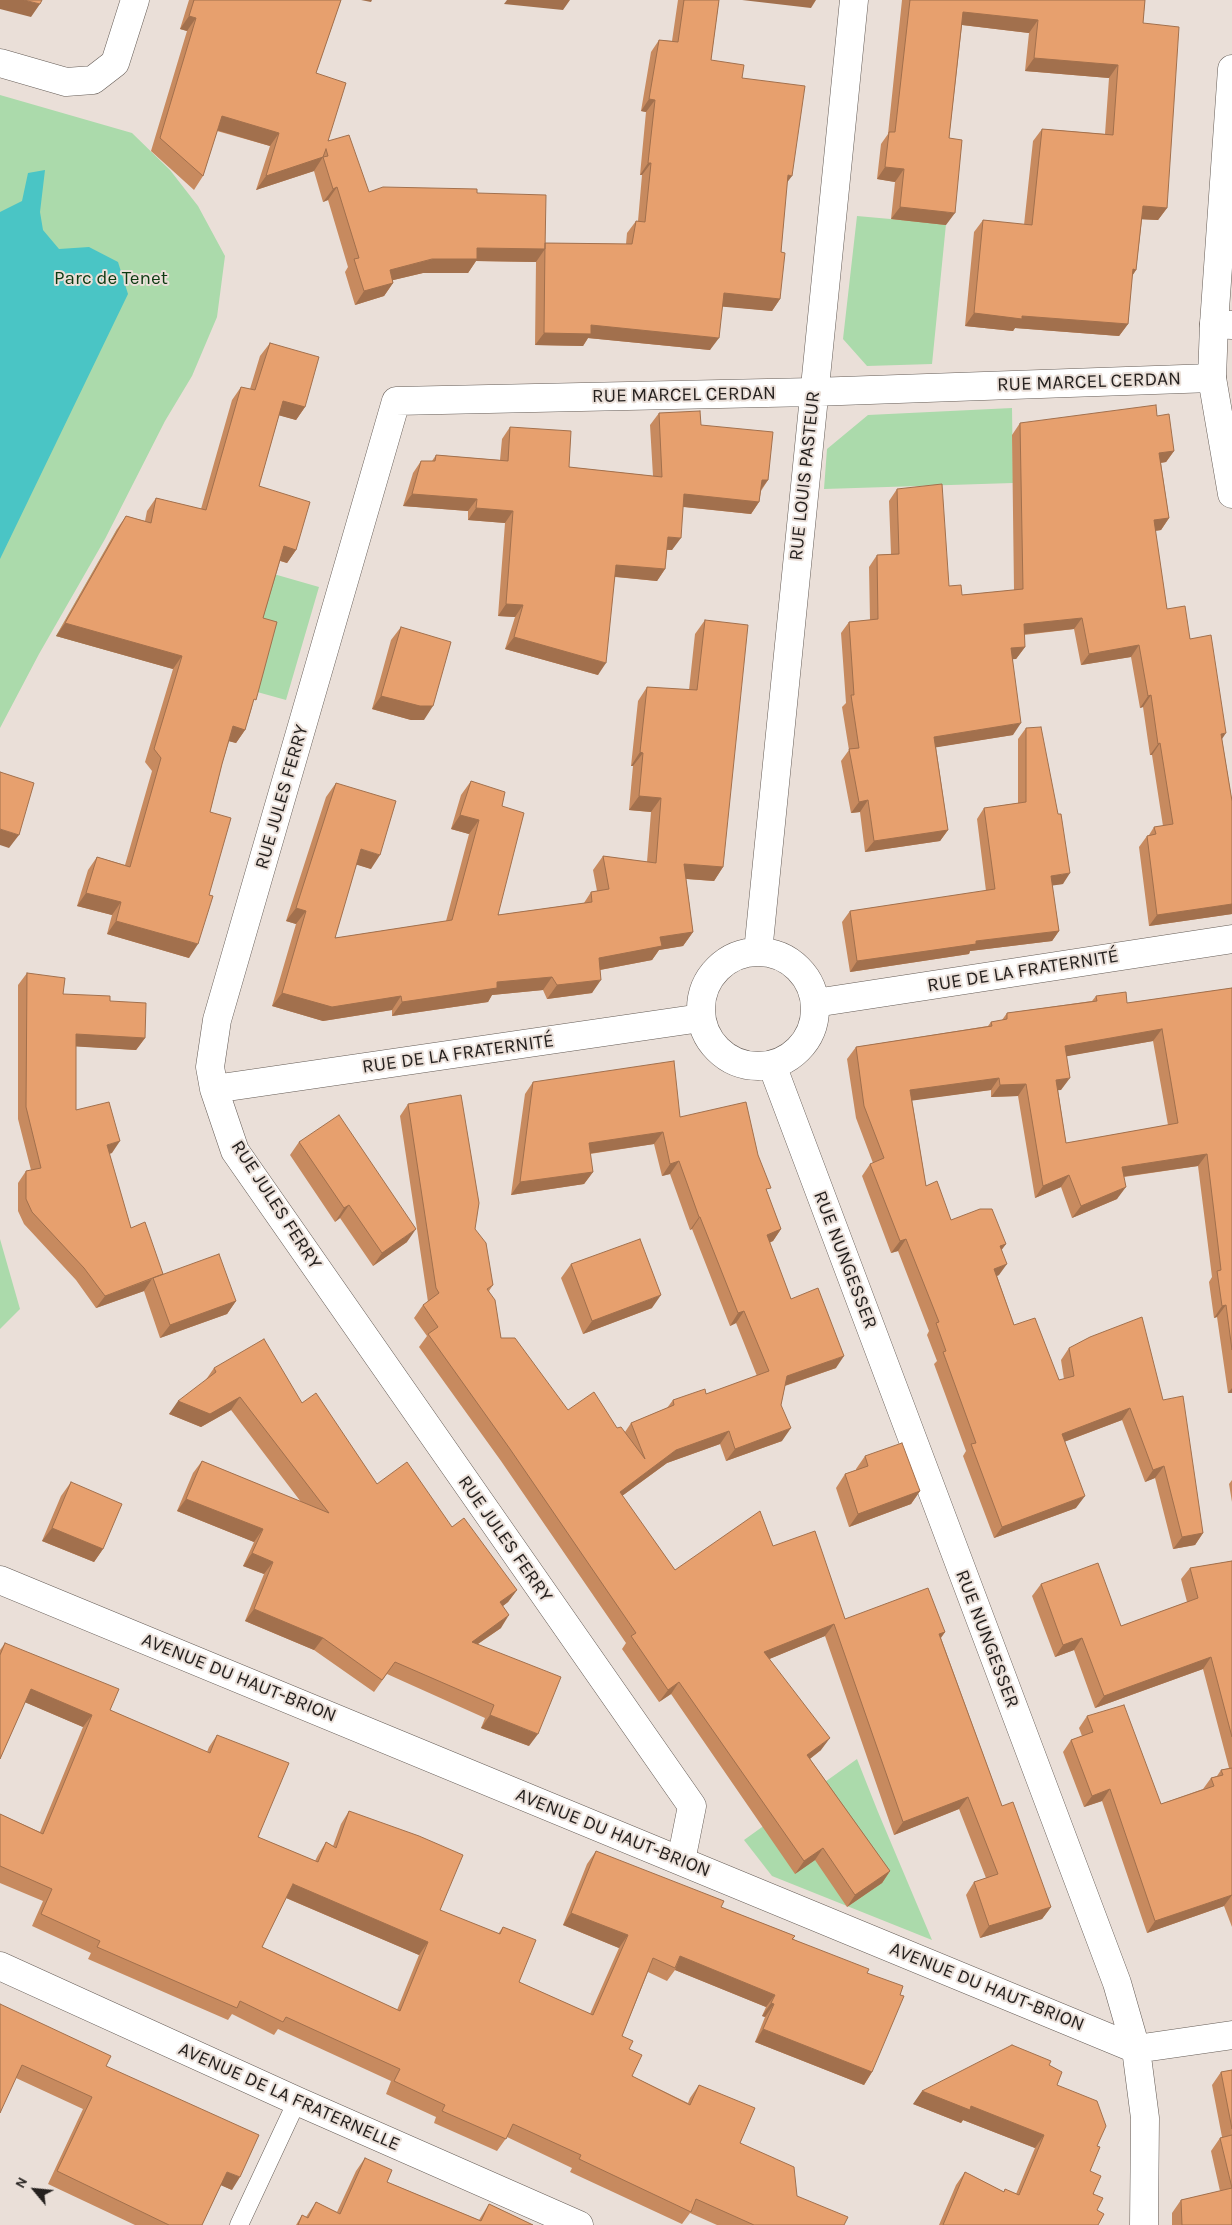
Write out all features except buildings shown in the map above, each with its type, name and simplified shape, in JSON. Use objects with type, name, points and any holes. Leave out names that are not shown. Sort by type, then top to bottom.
[{"type":"street","points":[[0,63],[66,82],[94,80],[114,63],[135,0]]},
{"type":"street","name":"RUE LOUIS PASTEUR","points":[[758,952],[854,0]]},
{"type":"street","points":[[1232,70],[1223,324],[1212,378],[1232,494]]},
{"type":"street","name":"RUE MARCEL CERDAN","points":[[396,401],[813,392],[1212,378]]},
{"type":"street","name":"RUE JULES FERRY","points":[[396,401],[217,1020],[210,1067],[214,1089],[235,1152],[692,1806],[681,1861]]},
{"type":"street","name":"RUE DE LA FRATERNITÉ","points":[[815,1003],[1232,939]]},
{"type":"street","points":[[758,952],[775,954],[796,967],[811,987],[815,1003],[814,1019],[800,1049],[787,1059],[772,1065],[752,1066],[734,1062],[718,1051],[707,1036],[701,1018],[701,998],[708,979],[721,964],[739,955],[758,952]]},
{"type":"street","name":"RUE DE LA FRATERNITÉ","points":[[214,1089],[701,1018]]},
{"type":"street","name":"RUE NUNGESSER","points":[[772,1065],[1117,1983],[1136,2049],[1145,2118],[1144,2225]]},
{"type":"street","name":"AVENUE DU HAUT-BRION","points":[[0,1580],[1136,2049]]},
{"type":"street","name":"AVENUE DE LA FRATERNELLE","points":[[0,1966],[297,2101],[579,2225]]},
{"type":"street","points":[[1136,2049],[1232,2035]]},
{"type":"lane","points":[[239,2225],[297,2101]]},
{"type":"green space","name":"Parc de Tenet","points":[[0,95],[132,133],[170,170],[198,206],[225,256],[217,317],[192,376],[165,421],[105,539],[39,654],[0,728]]},
{"type":"green space","points":[[857,216],[946,224],[932,364],[867,366],[843,339]]},
{"type":"green space","points":[[1012,408],[1013,483],[824,489],[827,449],[868,415]]},
{"type":"green space","points":[[117,529],[319,587],[286,700],[56,636]]},
{"type":"green space","points":[[0,1239],[20,1309],[0,1329]]},
{"type":"green space","points":[[857,1759],[932,1940],[772,1876],[744,1840]]},
{"type":"water","points":[[45,170],[40,212],[43,230],[59,249],[89,247],[118,262],[128,294],[0,559],[0,212],[22,201],[28,173]]}]
